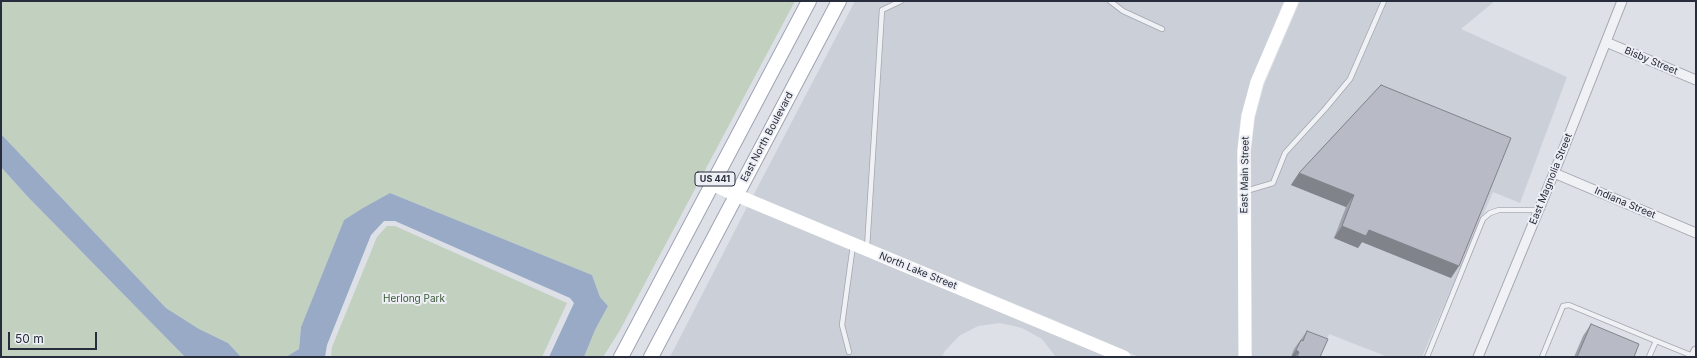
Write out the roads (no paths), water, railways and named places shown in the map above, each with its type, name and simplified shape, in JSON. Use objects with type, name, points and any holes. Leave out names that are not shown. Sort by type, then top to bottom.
[{"type":"main road","name":"US 441","points":[[621,357],[809,1]]},
{"type":"main road","name":"East North Boulevard","points":[[651,357],[839,1]]},
{"type":"street","name":"East Main Street","points":[[1246,357],[1244,150],[1248,116],[1257,82],[1292,1]]},
{"type":"street","name":"East Magnolia Street","points":[[1478,357],[1554,173],[1622,1]]},
{"type":"street","name":"Bisby Street","points":[[1606,42],[1696,80]]},
{"type":"street","name":"Indiana Street","points":[[1554,173],[1696,233]]},
{"type":"street","name":"North Lake Street","points":[[712,184],[1124,357]]},
{"type":"street","points":[[1693,357],[1696,351]]},
{"type":"lane","points":[[867,250],[882,10],[901,1]]},
{"type":"lane","points":[[1110,1],[1124,11],[1162,29]]},
{"type":"lane","points":[[1244,192],[1273,183],[1285,153],[1326,109],[1350,79],[1384,1]]},
{"type":"lane","points":[[1427,357],[1483,219],[1490,213],[1499,210],[1538,210]]},
{"type":"lane","points":[[850,352],[842,326],[854,244]]},
{"type":"lane","points":[[1542,357],[1563,306],[1569,305],[1693,357]]},
{"type":"lane","points":[[1649,357],[1656,341]]},
{"type":"water","points":[[1,134],[166,308],[199,329],[228,343],[241,357],[185,357],[27,196],[1,167]]},
{"type":"water","points":[[390,193],[592,275],[600,297],[608,306],[595,330],[584,357],[549,357],[574,303],[570,298],[395,221],[384,221],[371,235],[327,345],[325,357],[286,357],[299,349],[301,327],[344,220]]},
{"type":"park label","name":"Herlong Park","points":[[414,299]]}]
